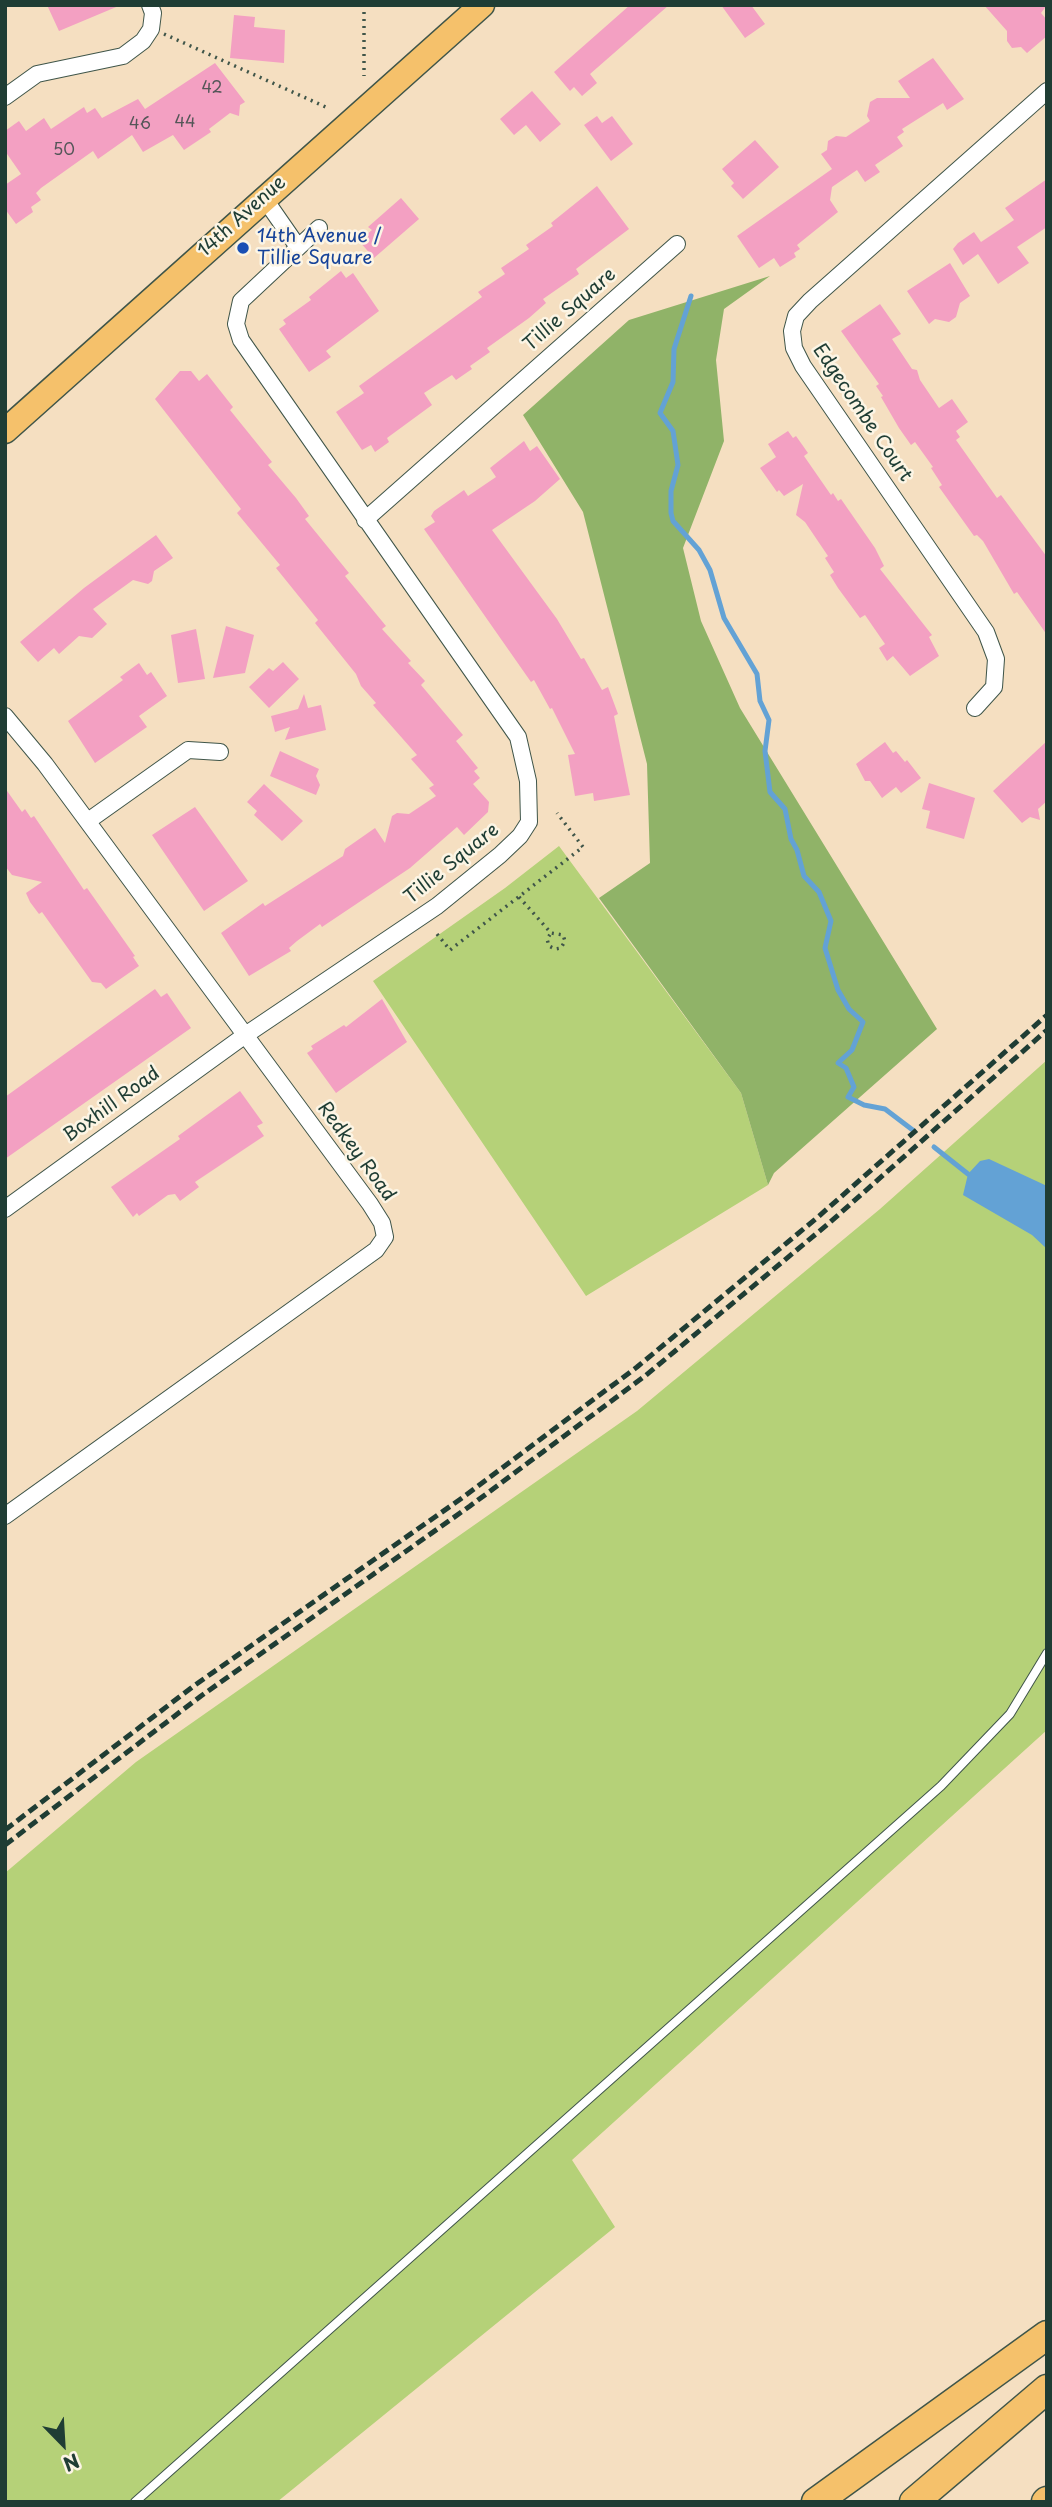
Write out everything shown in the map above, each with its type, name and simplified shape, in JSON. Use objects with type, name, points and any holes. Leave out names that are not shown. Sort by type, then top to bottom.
[{"type":"highway","points":[[816,2502],[1047,2335]]},
{"type":"highway","points":[[914,2502],[1047,2389]]},
{"type":"main road","name":"14th Avenue","points":[[5,431],[482,5]]},
{"type":"street","points":[[5,97],[37,74],[123,56],[143,41],[150,29],[153,13],[150,5]]},
{"type":"street","name":"Edgecombe Court","points":[[975,708],[994,687],[996,659],[986,632],[803,366],[793,348],[792,331],[796,316],[810,301],[1047,91]]},
{"type":"street","points":[[264,198],[298,247]]},
{"type":"street","name":"Tillie Square","points":[[244,1036],[448,897],[520,836],[529,822],[531,805],[517,737],[251,357],[236,324],[241,301],[319,228]]},
{"type":"street","name":"Tillie Square","points":[[365,520],[677,244]]},
{"type":"street","name":"Redkey Road","points":[[5,716],[88,821],[370,1204],[382,1223],[385,1237],[376,1250],[5,1516]]},
{"type":"street","points":[[88,821],[188,750],[220,752]]},
{"type":"street","name":"Boxhill Road","points":[[5,1209],[244,1036]]},
{"type":"lane","points":[[135,2502],[941,1786],[1010,1714],[1047,1653]]},
{"type":"path","points":[[364,5],[365,76]]},
{"type":"path","points":[[150,29],[328,108]]},
{"type":"path","points":[[437,934],[450,950],[583,848],[557,813]]},
{"type":"path","points":[[519,897],[551,933],[563,935],[565,941],[561,947],[555,949],[549,946],[547,939],[551,933]]},
{"type":"green space","points":[[770,276],[724,309],[716,360],[724,441],[683,548],[701,621],[740,708],[937,1029],[774,1173],[768,1185],[741,1093],[599,898],[650,863],[647,764],[583,512],[523,415],[629,320]]},
{"type":"green space","points":[[559,846],[741,1093],[768,1185],[586,1296],[373,981],[505,888]]},
{"type":"green space","points":[[1047,1060],[1047,1730],[572,2160],[615,2227],[277,2502],[5,2502],[5,1873],[136,1762],[637,1411],[880,1209]]},
{"type":"water","points":[[989,1159],[1047,1186],[1047,1249],[1032,1235],[963,1195],[968,1174],[980,1161]]},
{"type":"building","points":[[47,5],[121,5],[59,31]]},
{"type":"building","points":[[630,5],[669,5],[590,74],[597,83],[582,96],[574,87],[570,91],[554,72]]},
{"type":"building","points":[[721,5],[751,5],[765,24],[745,38]]},
{"type":"building","points":[[984,5],[1047,5],[1041,13],[1047,20],[1047,36],[1027,53],[1021,47],[1012,48],[1007,41],[1007,31]]},
{"type":"building","points":[[234,15],[255,17],[254,27],[285,30],[284,63],[230,58]]},
{"type":"building","points":[[933,58],[964,99],[947,110],[943,103],[902,129],[904,132],[897,137],[903,146],[875,165],[880,172],[865,182],[857,170],[832,187],[830,200],[838,212],[797,245],[800,249],[794,253],[796,257],[780,267],[774,258],[759,268],[737,236],[832,169],[821,154],[827,150],[828,141],[836,136],[846,137],[870,121],[867,116],[870,102],[877,98],[910,98],[898,81]]},
{"type":"building","points":[[215,63],[245,102],[240,105],[239,116],[230,113],[209,129],[211,132],[184,150],[173,135],[143,152],[132,135],[98,159],[93,151],[41,188],[36,193],[41,200],[31,207],[33,212],[16,224],[5,209],[5,185],[21,174],[5,151],[5,131],[19,121],[26,131],[44,118],[51,129],[84,107],[87,113],[95,108],[102,118],[138,99],[145,109]]},
{"type":"building","points":[[532,91],[561,124],[540,142],[526,125],[514,135],[500,119]]},
{"type":"building","points":[[597,116],[602,123],[612,116],[633,144],[611,161],[584,125]]},
{"type":"building","points":[[755,140],[779,167],[743,199],[731,186],[734,183],[722,169]]},
{"type":"building","points":[[1047,179],[1047,227],[1017,247],[1029,263],[998,284],[978,254],[963,265],[953,249],[958,243],[974,232],[981,242],[1014,220],[1005,208]]},
{"type":"building","points":[[597,186],[629,229],[576,269],[579,274],[543,299],[546,303],[529,318],[487,348],[490,352],[470,366],[472,369],[456,380],[452,375],[424,393],[432,405],[387,438],[389,442],[375,452],[371,445],[362,450],[336,412],[364,393],[359,386],[482,297],[478,292],[505,274],[501,268],[529,249],[526,245],[553,226],[551,223]]},
{"type":"building","points":[[401,198],[419,219],[374,258],[359,241],[372,230],[368,227]]},
{"type":"building","points":[[950,263],[970,296],[960,303],[956,317],[949,322],[935,319],[929,324],[907,291]]},
{"type":"building","points":[[341,271],[346,278],[353,273],[379,311],[326,351],[331,357],[309,372],[279,329],[286,324],[283,320],[311,300],[309,297]]},
{"type":"building","points":[[880,304],[901,334],[892,339],[912,369],[917,370],[920,380],[939,408],[952,399],[968,422],[956,431],[960,437],[956,440],[997,498],[1001,495],[1047,557],[1047,635],[1017,592],[1014,594],[983,541],[977,535],[974,536],[939,487],[942,485],[931,468],[933,467],[915,442],[911,445],[899,428],[876,386],[879,384],[841,331]]},
{"type":"building","points":[[180,371],[191,371],[199,381],[207,374],[233,407],[230,410],[272,462],[268,465],[309,516],[305,519],[349,573],[345,576],[386,626],[382,629],[425,681],[421,685],[463,735],[456,741],[478,768],[474,771],[480,778],[473,784],[489,802],[488,812],[464,835],[457,827],[410,868],[322,927],[320,924],[289,948],[291,951],[249,976],[221,933],[263,903],[265,906],[343,856],[345,849],[375,828],[385,843],[392,816],[397,813],[409,814],[436,796],[429,788],[434,785],[411,759],[417,755],[373,705],[376,703],[361,686],[356,674],[315,623],[318,620],[276,568],[280,565],[237,513],[241,509],[155,399]]},
{"type":"building","points":[[788,431],[793,438],[796,436],[808,453],[804,456],[831,495],[833,493],[838,501],[841,499],[875,548],[884,566],[880,569],[932,635],[929,637],[939,656],[910,676],[893,656],[887,661],[879,648],[885,644],[865,615],[860,618],[838,588],[830,575],[834,572],[825,558],[828,556],[805,522],[796,515],[803,484],[784,496],[779,490],[777,492],[760,468],[776,457],[768,444]]},
{"type":"building","points":[[524,441],[530,451],[537,446],[560,479],[535,501],[492,530],[557,619],[581,659],[584,658],[602,690],[608,687],[618,714],[614,716],[630,795],[594,801],[593,793],[575,796],[568,755],[575,754],[552,708],[550,709],[534,680],[531,682],[424,529],[435,522],[431,516],[434,511],[464,490],[468,496],[496,477],[490,468]]},
{"type":"building","points":[[156,535],[173,558],[154,571],[152,581],[148,584],[133,580],[93,609],[107,624],[92,638],[79,636],[59,654],[54,648],[38,662],[20,642],[84,588]]},
{"type":"building","points":[[226,626],[254,635],[245,673],[213,678]]},
{"type":"building","points":[[196,629],[205,679],[178,683],[171,635]]},
{"type":"building","points":[[283,662],[299,679],[269,708],[249,687],[269,668],[273,671]]},
{"type":"building","points":[[139,663],[147,675],[151,672],[167,696],[139,716],[147,727],[95,763],[68,721],[123,680],[120,677]]},
{"type":"building","points":[[304,694],[308,708],[321,705],[326,730],[285,740],[290,727],[275,732],[271,716],[298,709]]},
{"type":"building","points":[[1047,741],[1047,801],[1038,809],[1040,820],[1030,817],[1022,823],[993,791]]},
{"type":"building","points":[[885,742],[893,753],[896,751],[905,762],[907,760],[921,778],[901,793],[896,787],[882,798],[870,781],[865,781],[856,764]]},
{"type":"building","points":[[280,751],[319,769],[316,776],[320,785],[316,795],[270,776]]},
{"type":"building","points":[[929,783],[975,798],[964,839],[926,828],[930,811],[922,809]]},
{"type":"building","points":[[264,784],[303,821],[282,841],[254,815],[257,811],[247,802]]},
{"type":"building","points":[[5,788],[22,812],[25,809],[31,818],[34,816],[84,890],[87,888],[135,956],[133,957],[139,966],[106,989],[101,983],[92,982],[42,912],[39,914],[30,902],[26,893],[42,882],[12,875],[5,866]]},
{"type":"building","points":[[195,807],[248,881],[204,911],[152,835]]},
{"type":"building","points":[[155,989],[161,997],[167,993],[191,1028],[5,1159],[5,1097]]},
{"type":"building","points":[[382,999],[407,1042],[336,1093],[307,1053],[313,1049],[311,1046],[344,1025],[346,1027]]},
{"type":"building","points":[[240,1091],[263,1123],[257,1126],[264,1136],[195,1182],[199,1187],[180,1201],[175,1194],[168,1195],[139,1216],[137,1213],[133,1217],[111,1187],[180,1139],[178,1136]]},
{"type":"waterway","points":[[691,296],[674,349],[673,382],[660,413],[673,431],[678,465],[671,491],[673,521],[699,550],[710,570],[724,618],[757,674],[760,701],[769,720],[765,751],[770,792],[785,809],[791,839],[804,876],[819,892],[831,921],[825,948],[838,990],[849,1009],[863,1022],[852,1050],[838,1063],[846,1068],[854,1087],[848,1097],[864,1105],[885,1109],[914,1131]]},
{"type":"waterway","points":[[934,1147],[968,1174]]},
{"type":"railway","points":[[5,1830],[195,1685],[462,1498],[637,1367],[818,1217],[1047,1015]]},
{"type":"railway","points":[[5,1845],[201,1696],[470,1506],[645,1376],[828,1224],[1047,1030]]},
{"type":"place","name":"14th Avenue / Tillie Square","points":[[243,248]]}]
